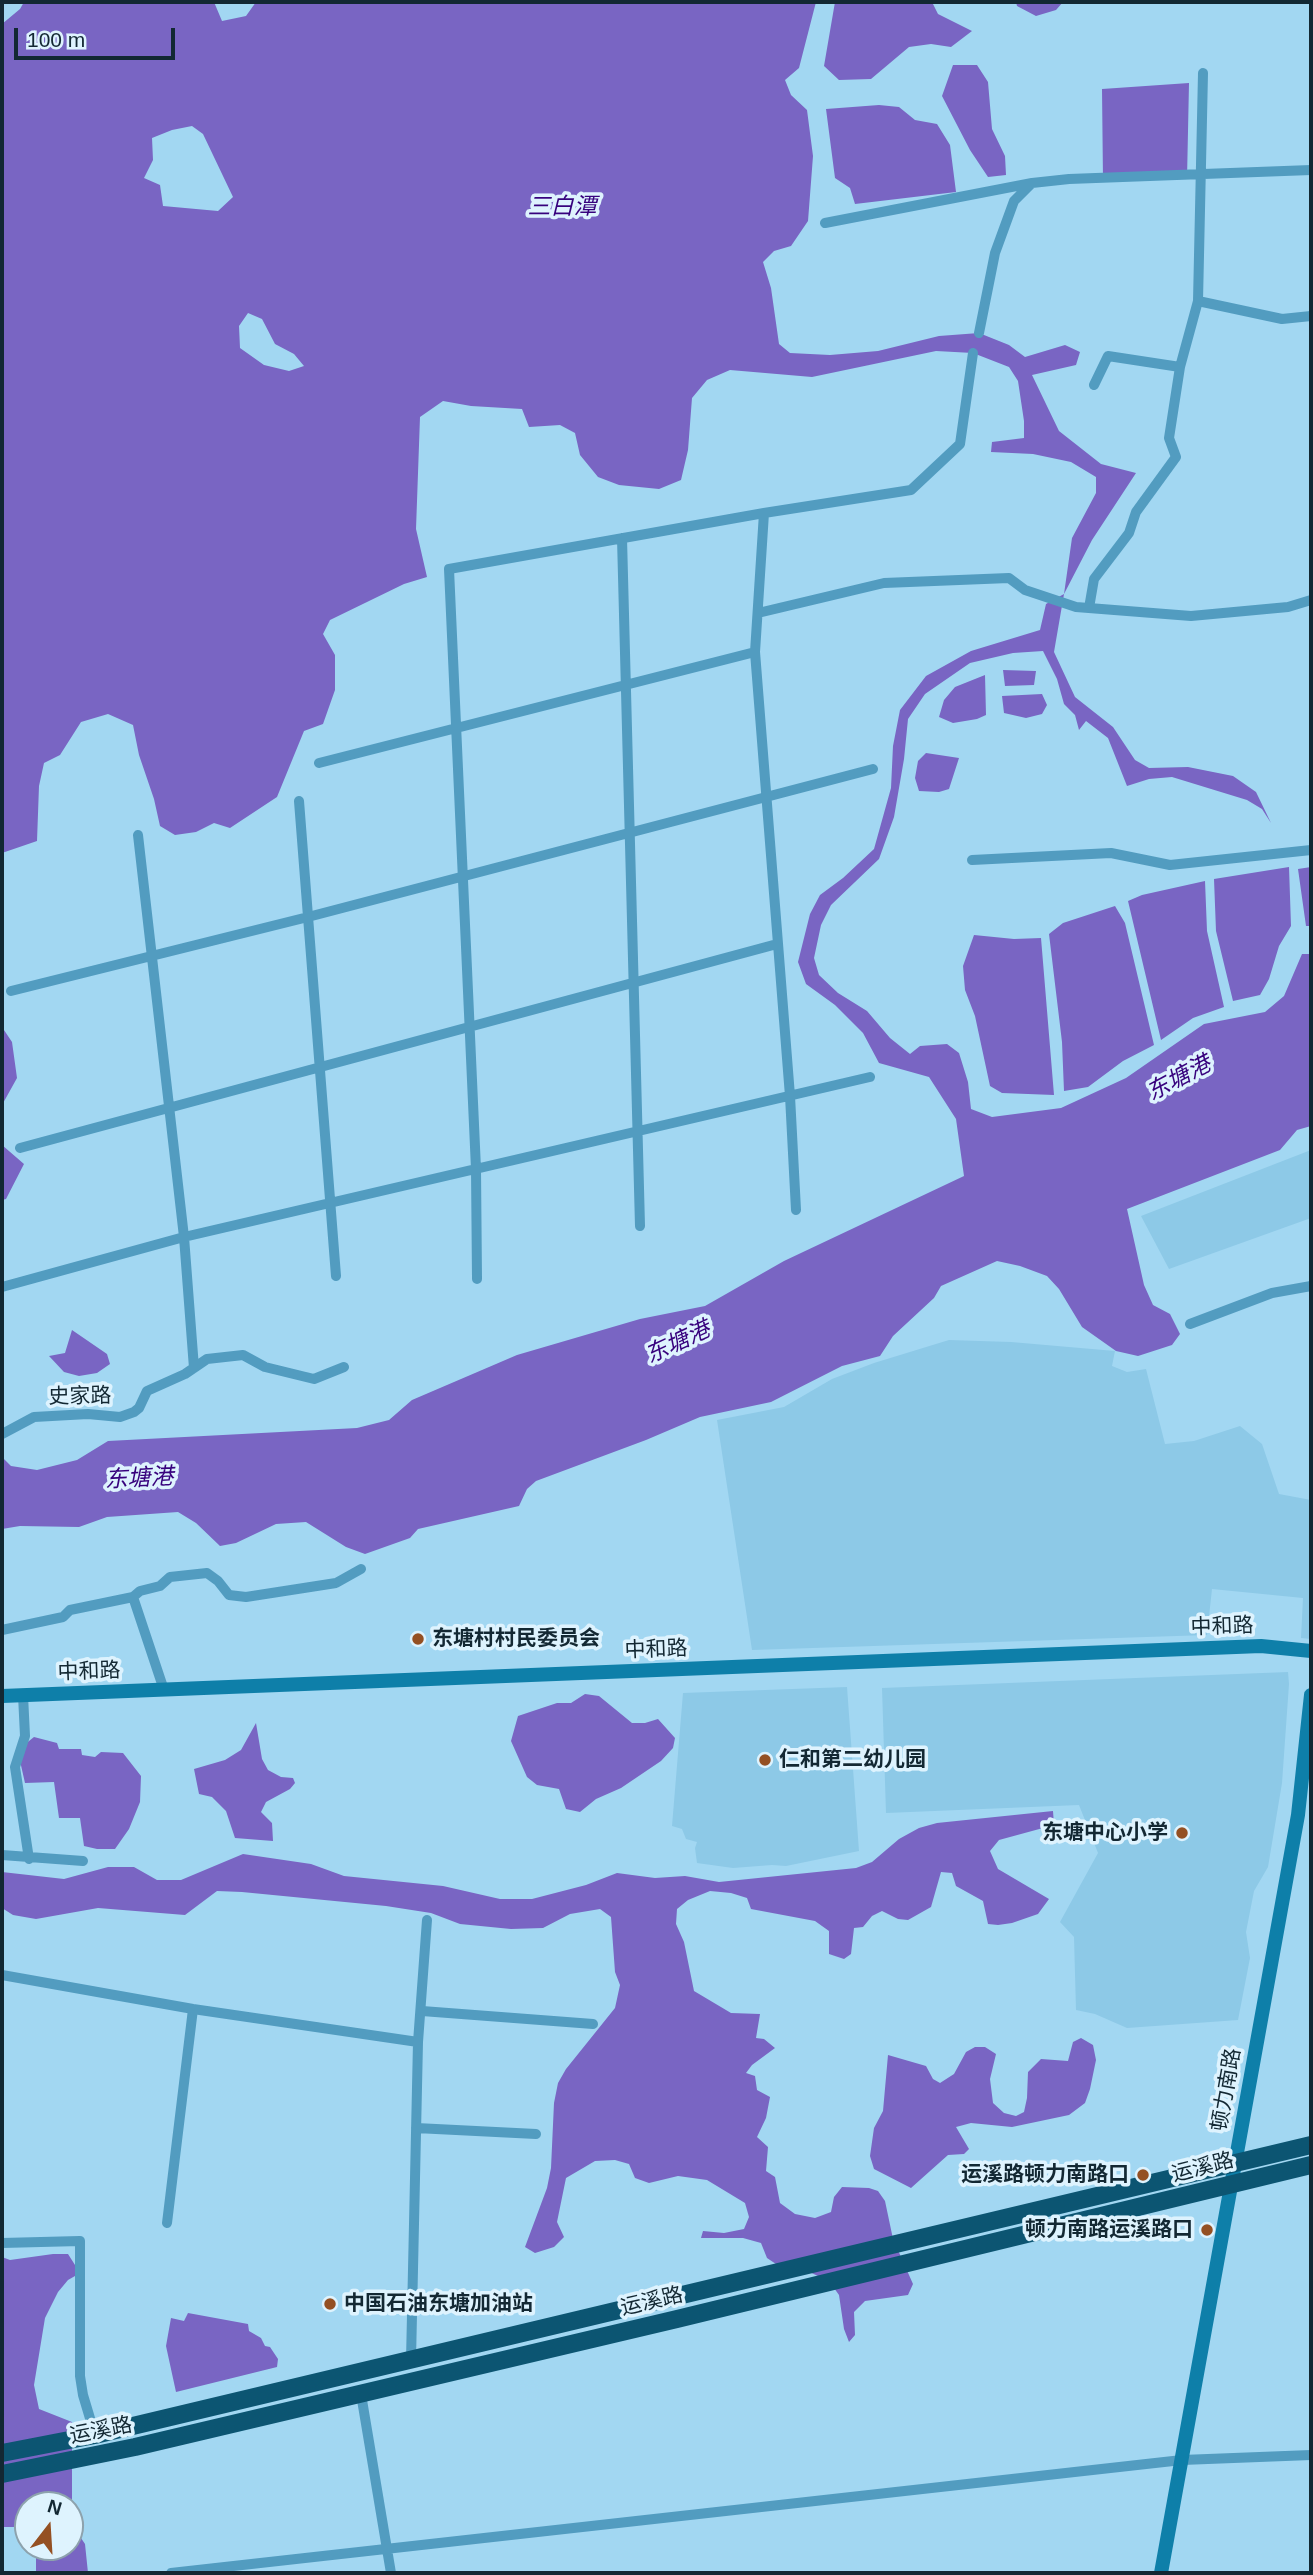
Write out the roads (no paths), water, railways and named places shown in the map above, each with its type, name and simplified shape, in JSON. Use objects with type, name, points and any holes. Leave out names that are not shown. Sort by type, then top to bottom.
[{"type":"highway","name":"运溪路","points":[[2,2453],[411,2360],[1311,2145]]},
{"type":"highway","name":"运溪路","points":[[2,2474],[135,2447],[361,2394],[1311,2165]]},
{"type":"street","points":[[1088,608],[1094,579],[1129,533],[1136,512],[1176,457],[1169,438],[1180,367],[1198,301],[1203,72]]},
{"type":"street","points":[[825,223],[1032,183],[1069,179],[1311,170]]},
{"type":"street","points":[[979,333],[995,253],[1014,201],[1032,183]]},
{"type":"street","points":[[1198,301],[1282,319],[1311,316]]},
{"type":"street","points":[[477,1279],[476,1169],[449,569],[764,513],[911,490],[960,444],[973,353]]},
{"type":"street","points":[[1094,385],[1108,356],[1180,367]]},
{"type":"street","points":[[764,513],[755,652],[790,1096],[796,1210]]},
{"type":"street","points":[[622,538],[640,1226]]},
{"type":"street","points":[[758,613],[884,583],[1009,578],[1025,590],[1076,607],[1191,616],[1288,607],[1311,600]]},
{"type":"street","points":[[319,763],[755,652]]},
{"type":"street","points":[[11,991],[308,918],[873,769]]},
{"type":"street","points":[[299,801],[336,1276]]},
{"type":"street","points":[[138,835],[184,1237],[194,1368]]},
{"type":"street","points":[[972,860],[1111,853],[1170,865],[1311,850]]},
{"type":"street","points":[[20,1148],[777,944]]},
{"type":"street","points":[[2,1287],[184,1237],[870,1077]]},
{"type":"street","points":[[1190,1324],[1272,1293],[1311,1286]]},
{"type":"street","name":"史家路","points":[[2,1434],[34,1417],[127,1415],[139,1408],[147,1391],[207,1359],[243,1355],[265,1367],[314,1379],[344,1367]]},
{"type":"street","points":[[2,1630],[63,1617],[70,1610],[133,1597],[140,1591],[160,1586],[170,1577],[207,1573],[218,1581],[229,1595],[246,1597],[336,1583],[361,1569]]},
{"type":"street","points":[[133,1597],[164,1690]]},
{"type":"street","name":"中和路","points":[[2,1696],[1261,1646],[1311,1651]]},
{"type":"street","points":[[23,1695],[25,1736],[15,1767],[29,1858]]},
{"type":"street","name":"顿力南路","points":[[1161,2573],[1298,1815],[1311,1695]]},
{"type":"street","points":[[2,1855],[83,1861]]},
{"type":"street","points":[[411,2360],[418,2042],[427,1920]]},
{"type":"street","points":[[2,1975],[193,2008],[418,2042]]},
{"type":"street","points":[[167,2223],[193,2008]]},
{"type":"street","points":[[422,2011],[593,2024]]},
{"type":"street","points":[[416,2129],[536,2134]]},
{"type":"street","points":[[2,2243],[80,2241],[80,2376],[95,2434]]},
{"type":"street","points":[[361,2394],[391,2573]]},
{"type":"street","points":[[171,2573],[1182,2460],[1311,2455]]},
{"type":"water","name":"三白潭","points":[[24,2],[214,2],[222,21],[246,16],[256,2],[816,2],[799,68],[785,80],[791,95],[807,110],[813,156],[808,221],[791,246],[774,251],[763,262],[771,288],[779,344],[790,353],[830,355],[878,351],[939,336],[979,333],[1009,345],[1025,357],[1065,345],[1080,352],[1076,365],[1032,375],[1059,431],[1101,464],[1136,473],[1092,540],[1064,594],[1072,538],[1096,493],[1096,477],[1071,462],[1033,454],[991,452],[992,442],[1024,438],[1018,381],[1009,367],[973,353],[936,351],[812,377],[730,370],[707,380],[692,398],[688,450],[681,480],[659,489],[619,485],[598,477],[580,455],[575,433],[560,425],[529,427],[522,409],[471,406],[443,401],[420,417],[416,529],[427,577],[404,584],[330,620],[323,634],[335,655],[335,690],[323,724],[304,731],[277,797],[230,828],[214,823],[196,832],[175,835],[160,826],[133,725],[108,714],[81,722],[60,755],[44,763],[39,786],[37,841],[2,853],[2,24],[20,9]],"holes":[[[192,126],[203,134],[233,197],[218,211],[163,206],[160,185],[144,178],[153,160],[152,138]],[[248,313],[262,319],[275,344],[294,354],[304,366],[289,371],[264,365],[240,348],[239,326]]]},
{"type":"water","points":[[835,2],[932,2],[938,14],[972,31],[951,47],[931,44],[909,47],[871,79],[839,80],[824,66]]},
{"type":"water","points":[[1016,2],[1063,2],[1056,10],[1036,16],[1017,6]]},
{"type":"water","points":[[953,65],[977,65],[988,82],[992,129],[1005,156],[1006,175],[988,177],[970,150],[942,96]]},
{"type":"water","points":[[1189,83],[1187,179],[1103,180],[1102,89]]},
{"type":"water","points":[[879,105],[899,107],[915,120],[937,124],[950,145],[956,192],[855,204],[850,188],[835,178],[826,109]]},
{"type":"water","name":"东塘港","points":[[1064,594],[1054,652],[1075,697],[1113,727],[1135,760],[1149,768],[1188,767],[1233,776],[1256,792],[1271,823],[1262,809],[1247,800],[1172,777],[1149,779],[1127,786],[1108,738],[1086,721],[1079,730],[1075,715],[1064,704],[1057,679],[1043,651],[1013,653],[970,663],[925,694],[908,719],[894,817],[879,859],[831,905],[821,925],[814,958],[819,975],[838,993],[867,1011],[890,1038],[910,1054],[920,1046],[947,1044],[959,1053],[968,1082],[971,1109],[992,1117],[1061,1108],[1126,1078],[1204,1024],[1265,1012],[1284,996],[1302,954],[1311,954],[1311,1126],[1297,1130],[1280,1150],[1127,1209],[1144,1285],[1153,1305],[1170,1314],[1180,1334],[1172,1345],[1138,1356],[1116,1351],[1082,1327],[1059,1289],[1047,1276],[997,1261],[941,1286],[934,1298],[893,1336],[880,1356],[842,1366],[771,1402],[700,1417],[536,1481],[527,1489],[519,1506],[418,1529],[410,1538],[365,1554],[346,1547],[306,1522],[276,1524],[236,1543],[220,1546],[196,1523],[178,1512],[107,1517],[79,1527],[20,1526],[2,1529],[2,1457],[11,1466],[37,1470],[77,1460],[108,1441],[357,1428],[389,1420],[412,1400],[517,1355],[640,1319],[705,1306],[784,1261],[964,1176],[956,1119],[929,1077],[879,1063],[863,1033],[835,1005],[806,984],[798,962],[810,914],[820,895],[874,849],[891,788],[893,746],[900,710],[926,676],[971,651],[1040,630],[1046,604]]},
{"type":"water","points":[[1003,670],[1036,671],[1034,685],[1005,686]]},
{"type":"water","points":[[985,675],[986,715],[953,723],[939,717],[944,700],[955,687]]},
{"type":"water","points":[[1042,694],[1047,705],[1042,714],[1026,718],[1004,713],[1002,696]]},
{"type":"water","points":[[926,753],[959,758],[949,789],[939,792],[919,791],[915,778],[918,761]]},
{"type":"water","points":[[1289,867],[1291,926],[1279,946],[1269,979],[1260,995],[1233,1001],[1216,931],[1214,879]]},
{"type":"water","points":[[1311,867],[1311,926],[1306,926],[1298,869]]},
{"type":"water","points":[[1205,881],[1207,931],[1224,1007],[1193,1018],[1161,1040],[1128,901],[1142,895]]},
{"type":"water","points":[[1115,906],[1125,923],[1154,1045],[1123,1061],[1088,1087],[1064,1091],[1062,1042],[1049,934],[1063,923]]},
{"type":"water","points":[[974,935],[1014,939],[1041,938],[1054,1095],[1002,1093],[990,1086],[975,1016],[965,990],[963,966]]},
{"type":"water","points":[[2,1027],[12,1042],[17,1078],[2,1105]]},
{"type":"water","points":[[2,1145],[24,1164],[6,1199],[2,1200]]},
{"type":"water","points":[[72,1330],[107,1354],[110,1364],[97,1373],[79,1376],[64,1372],[49,1356],[65,1353]]},
{"type":"water","points":[[585,1694],[599,1696],[632,1723],[658,1719],[675,1738],[673,1748],[661,1761],[621,1788],[596,1799],[580,1812],[566,1809],[559,1789],[537,1785],[527,1777],[511,1741],[518,1716],[557,1703],[571,1703]]},
{"type":"water","points":[[256,1723],[262,1759],[268,1770],[281,1777],[293,1778],[295,1783],[290,1789],[266,1802],[261,1812],[272,1823],[273,1841],[235,1838],[226,1811],[212,1797],[199,1794],[194,1769],[225,1760],[241,1750]]},
{"type":"water","points":[[34,1737],[57,1743],[59,1749],[81,1749],[82,1755],[95,1757],[101,1752],[123,1753],[141,1776],[140,1802],[129,1829],[115,1849],[84,1846],[80,1818],[59,1818],[54,1782],[25,1783],[20,1761],[24,1745]]},
{"type":"water","points":[[1053,1811],[1054,1825],[999,1840],[990,1851],[998,1869],[1049,1899],[1038,1914],[1012,1923],[988,1924],[983,1901],[956,1886],[952,1873],[941,1872],[931,1907],[908,1920],[898,1919],[882,1911],[872,1916],[863,1927],[854,1928],[851,1954],[844,1959],[829,1954],[829,1931],[815,1921],[751,1909],[747,1898],[731,1893],[710,1891],[688,1900],[677,1909],[676,1924],[684,1942],[694,1991],[731,2013],[760,2014],[756,2038],[764,2039],[775,2048],[752,2065],[746,2073],[755,2076],[757,2090],[770,2097],[766,2118],[757,2137],[768,2147],[766,2171],[775,2177],[780,2203],[795,2214],[815,2218],[831,2212],[834,2197],[842,2187],[869,2188],[878,2191],[885,2201],[893,2239],[913,2284],[908,2295],[865,2301],[854,2312],[855,2335],[849,2342],[844,2329],[839,2295],[829,2281],[794,2265],[776,2264],[767,2258],[761,2243],[743,2238],[701,2238],[703,2231],[724,2233],[744,2229],[749,2217],[745,2203],[707,2180],[678,2176],[649,2183],[635,2178],[629,2164],[615,2160],[595,2161],[566,2178],[557,2222],[564,2237],[554,2247],[535,2253],[525,2247],[547,2188],[558,2083],[566,2069],[615,2008],[620,1985],[615,1972],[611,1917],[600,1909],[570,1914],[543,1928],[511,1929],[460,1924],[431,1913],[386,1906],[242,1892],[217,1891],[185,1915],[98,1908],[36,1919],[13,1915],[2,1908],[2,1872],[64,1879],[108,1867],[134,1867],[157,1880],[181,1880],[243,1854],[311,1864],[344,1876],[443,1886],[500,1899],[532,1899],[586,1885],[617,1873],[655,1878],[685,1876],[719,1882],[856,1868],[872,1862],[899,1839],[919,1828],[937,1823]]},
{"type":"water","points":[[1081,2038],[1093,2045],[1096,2060],[1085,2103],[1069,2115],[1012,2127],[971,2123],[956,2127],[969,2149],[964,2154],[948,2155],[911,2188],[874,2169],[870,2156],[874,2128],[883,2111],[888,2055],[926,2066],[933,2079],[940,2083],[954,2074],[966,2052],[975,2047],[985,2047],[996,2054],[990,2079],[993,2103],[1004,2113],[1016,2116],[1024,2112],[1028,2072],[1041,2059],[1068,2061],[1073,2042]]},
{"type":"water","points":[[68,2254],[75,2265],[75,2276],[58,2292],[45,2318],[34,2385],[39,2409],[72,2422],[72,2491],[14,2491],[14,2527],[2,2527],[2,2257],[10,2260]]},
{"type":"water","points":[[188,2313],[248,2324],[249,2331],[261,2338],[265,2346],[270,2347],[278,2359],[277,2367],[176,2392],[166,2346],[171,2318],[184,2321]]},
{"type":"water","points":[[85,2544],[88,2573],[36,2573],[36,2561],[84,2561]]},
{"type":"place","name":"东塘村村民委员会","points":[[418,1639]]},
{"type":"place","name":"仁和第二幼儿园","points":[[765,1760]]},
{"type":"place","name":"东塘中心小学","points":[[1182,1833]]},
{"type":"place","name":"运溪路顿力南路口","points":[[1143,2175]]},
{"type":"place","name":"顿力南路运溪路口","points":[[1207,2230]]},
{"type":"place","name":"中国石油东塘加油站","points":[[330,2304]]}]
